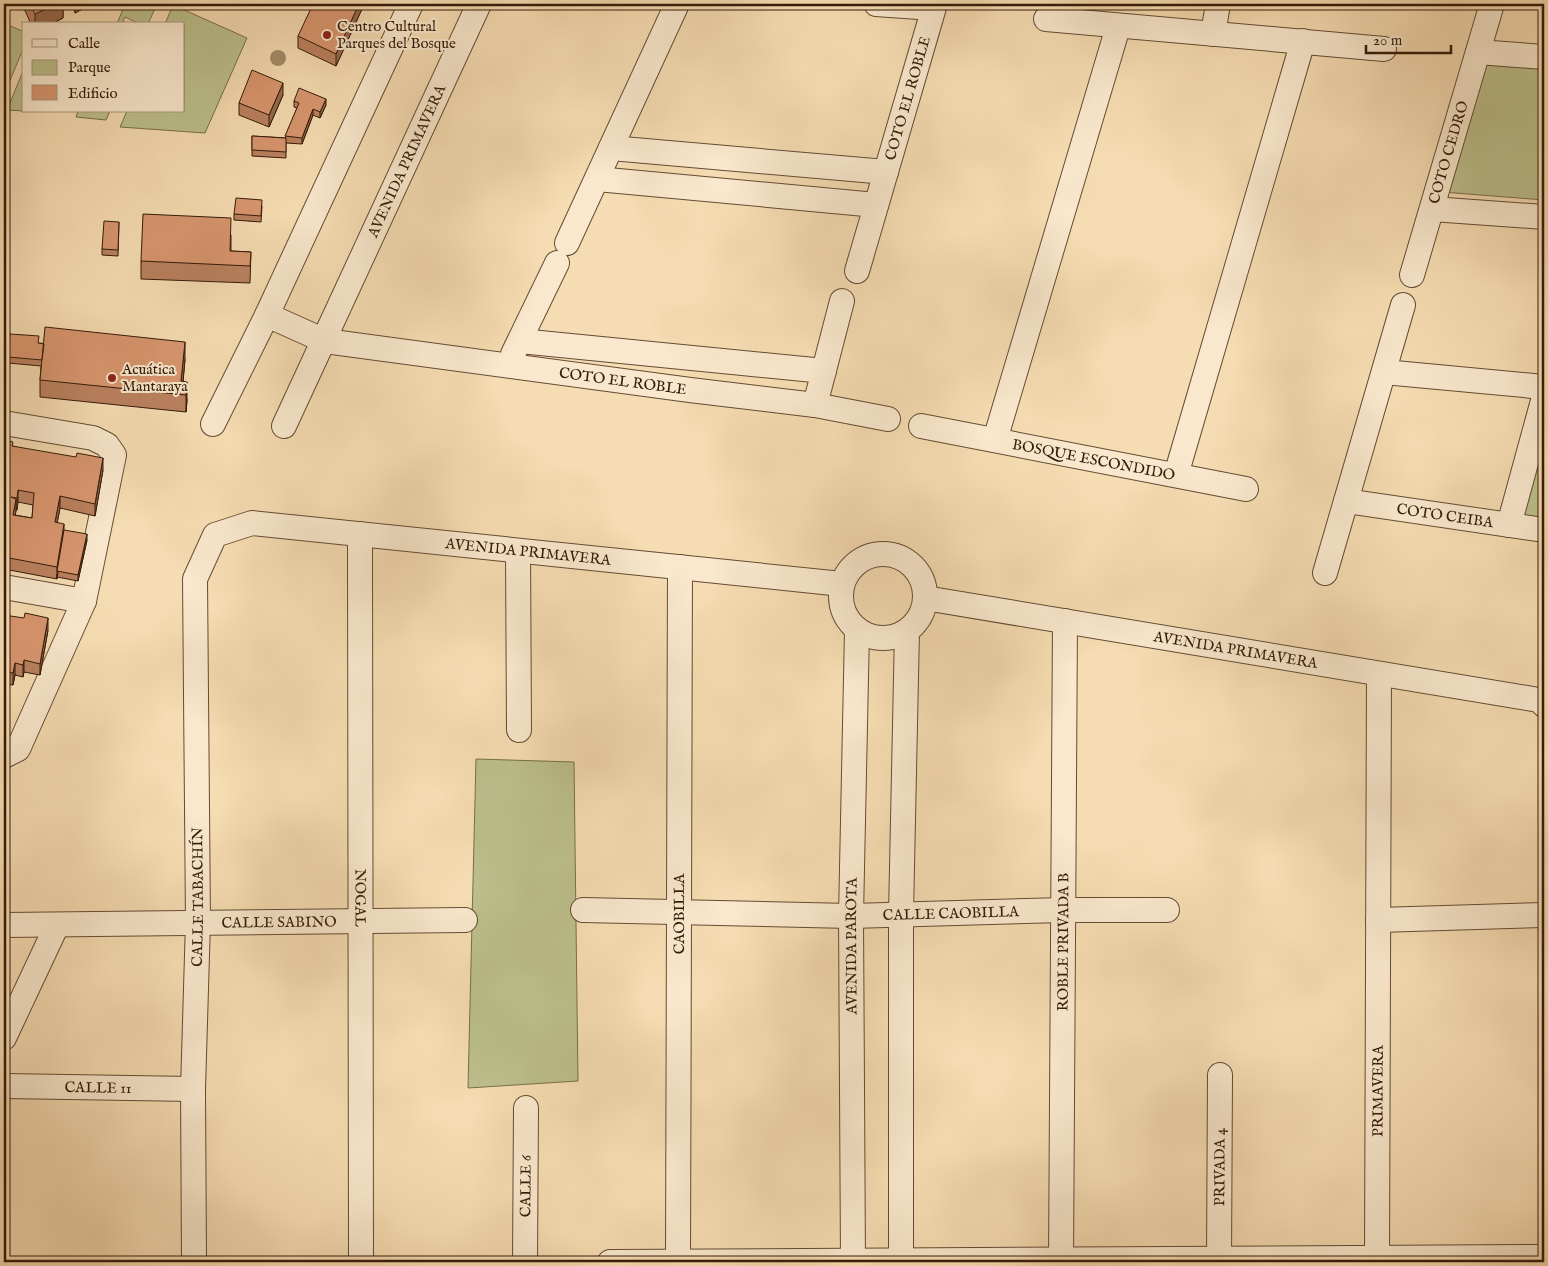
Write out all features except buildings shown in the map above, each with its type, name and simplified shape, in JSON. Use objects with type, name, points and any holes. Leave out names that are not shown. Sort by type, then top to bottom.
[{"type":"street","points":[[213,424],[267,315],[411,4]]},
{"type":"street","name":"AVENIDA PRIMAVERA","points":[[284,426],[479,4]]},
{"type":"street","points":[[508,366],[677,4]]},
{"type":"street","name":"COTO EL ROBLE","points":[[857,271],[934,6],[876,4]]},
{"type":"street","points":[[1213,34],[1218,4]]},
{"type":"street","name":"COTO CEDRO","points":[[1492,4],[1432,209],[1544,217]]},
{"type":"street","points":[[1046,19],[1118,27],[1384,48]]},
{"type":"street","name":"BOSQUE ESCONDIDO","points":[[1118,27],[995,440],[1176,475],[1303,41]]},
{"type":"street","points":[[1478,52],[1544,57]]},
{"type":"street","points":[[611,148],[886,172]]},
{"type":"street","points":[[597,178],[876,204]]},
{"type":"street","points":[[1412,276],[1432,209]]},
{"type":"street","points":[[815,405],[842,301]]},
{"type":"street","points":[[1325,573],[1403,305]]},
{"type":"street","points":[[267,315],[324,341]]},
{"type":"street","name":"COTO EL ROBLE","points":[[324,341],[815,405],[888,419]]},
{"type":"street","points":[[520,341],[824,371]]},
{"type":"street","points":[[1384,372],[1544,387]]},
{"type":"street","points":[[1509,524],[1544,397]]},
{"type":"street","points":[[4,423],[93,438],[107,445],[114,455],[84,600],[18,749],[4,756]]},
{"type":"street","points":[[921,426],[995,440]]},
{"type":"street","points":[[1176,475],[1246,489]]},
{"type":"street","name":"COTO CEIBA","points":[[1346,501],[1544,530]]},
{"type":"street","name":"AVENIDA PRIMAVERA","points":[[214,535],[252,523],[842,584]]},
{"type":"street","name":"NOGAL","points":[[360,534],[361,1262]]},
{"type":"street","name":"CALLE TABACHÍN","points":[[194,1262],[193,1089],[198,922],[195,579],[214,535]]},
{"type":"street","points":[[518,550],[519,730]]},
{"type":"street","points":[[881,554],[898,556],[913,566],[922,581],[925,598],[920,617],[907,631],[882,639],[857,630],[842,609],[842,584],[851,569],[864,558],[881,554]]},
{"type":"street","name":"CAOBILLA","points":[[678,1262],[680,567]]},
{"type":"street","points":[[4,587],[84,600]]},
{"type":"street","name":"AVENIDA PRIMAVERA","points":[[925,598],[1539,700],[1544,705]]},
{"type":"street","name":"ROBLE PRIVADA B","points":[[1062,1261],[1065,621]]},
{"type":"street","name":"AVENIDA PAROTA","points":[[853,1262],[851,916],[857,630]]},
{"type":"street","points":[[901,1261],[901,914],[907,631]]},
{"type":"street","name":"PRIMAVERA","points":[[1377,1260],[1378,674]]},
{"type":"street","name":"CALLE CAOBILLA","points":[[583,910],[851,916],[1064,910],[1167,910]]},
{"type":"street","points":[[1378,920],[1544,916]]},
{"type":"street","name":"CALLE SABINO","points":[[4,925],[465,920]]},
{"type":"street","points":[[4,1038],[57,925]]},
{"type":"street","name":"PRIVADA 4","points":[[1219,1261],[1220,1075]]},
{"type":"street","name":"CALLE 11","points":[[4,1086],[193,1089]]},
{"type":"street","name":"CALLE 6","points":[[525,1262],[526,1108]]},
{"type":"street","points":[[610,1262],[1219,1261],[1544,1257]]},
{"type":"green space","points":[[125,4],[157,4],[149,22],[136,22],[125,17],[123,22],[118,22]]},
{"type":"green space","points":[[173,5],[247,38],[205,133],[120,127],[127,112],[185,112],[185,22],[166,22]]},
{"type":"green space","points":[[4,23],[22,31],[22,52],[5,92]]},
{"type":"green space","points":[[1474,59],[1544,66],[1544,200],[1442,192]]},
{"type":"green space","points":[[22,74],[22,111],[7,110]]},
{"type":"green space","points":[[78,112],[110,112],[106,120],[76,117]]},
{"type":"green space","points":[[1544,410],[1544,519],[1517,516]]},
{"type":"green space","points":[[476,759],[574,762],[578,1081],[468,1088]]},
{"type":"place","name":"Centro Cultural Parques del Bosque","points":[[327,35]]},
{"type":"place","name":"Acuática Mantaraya","points":[[112,378]]}]
